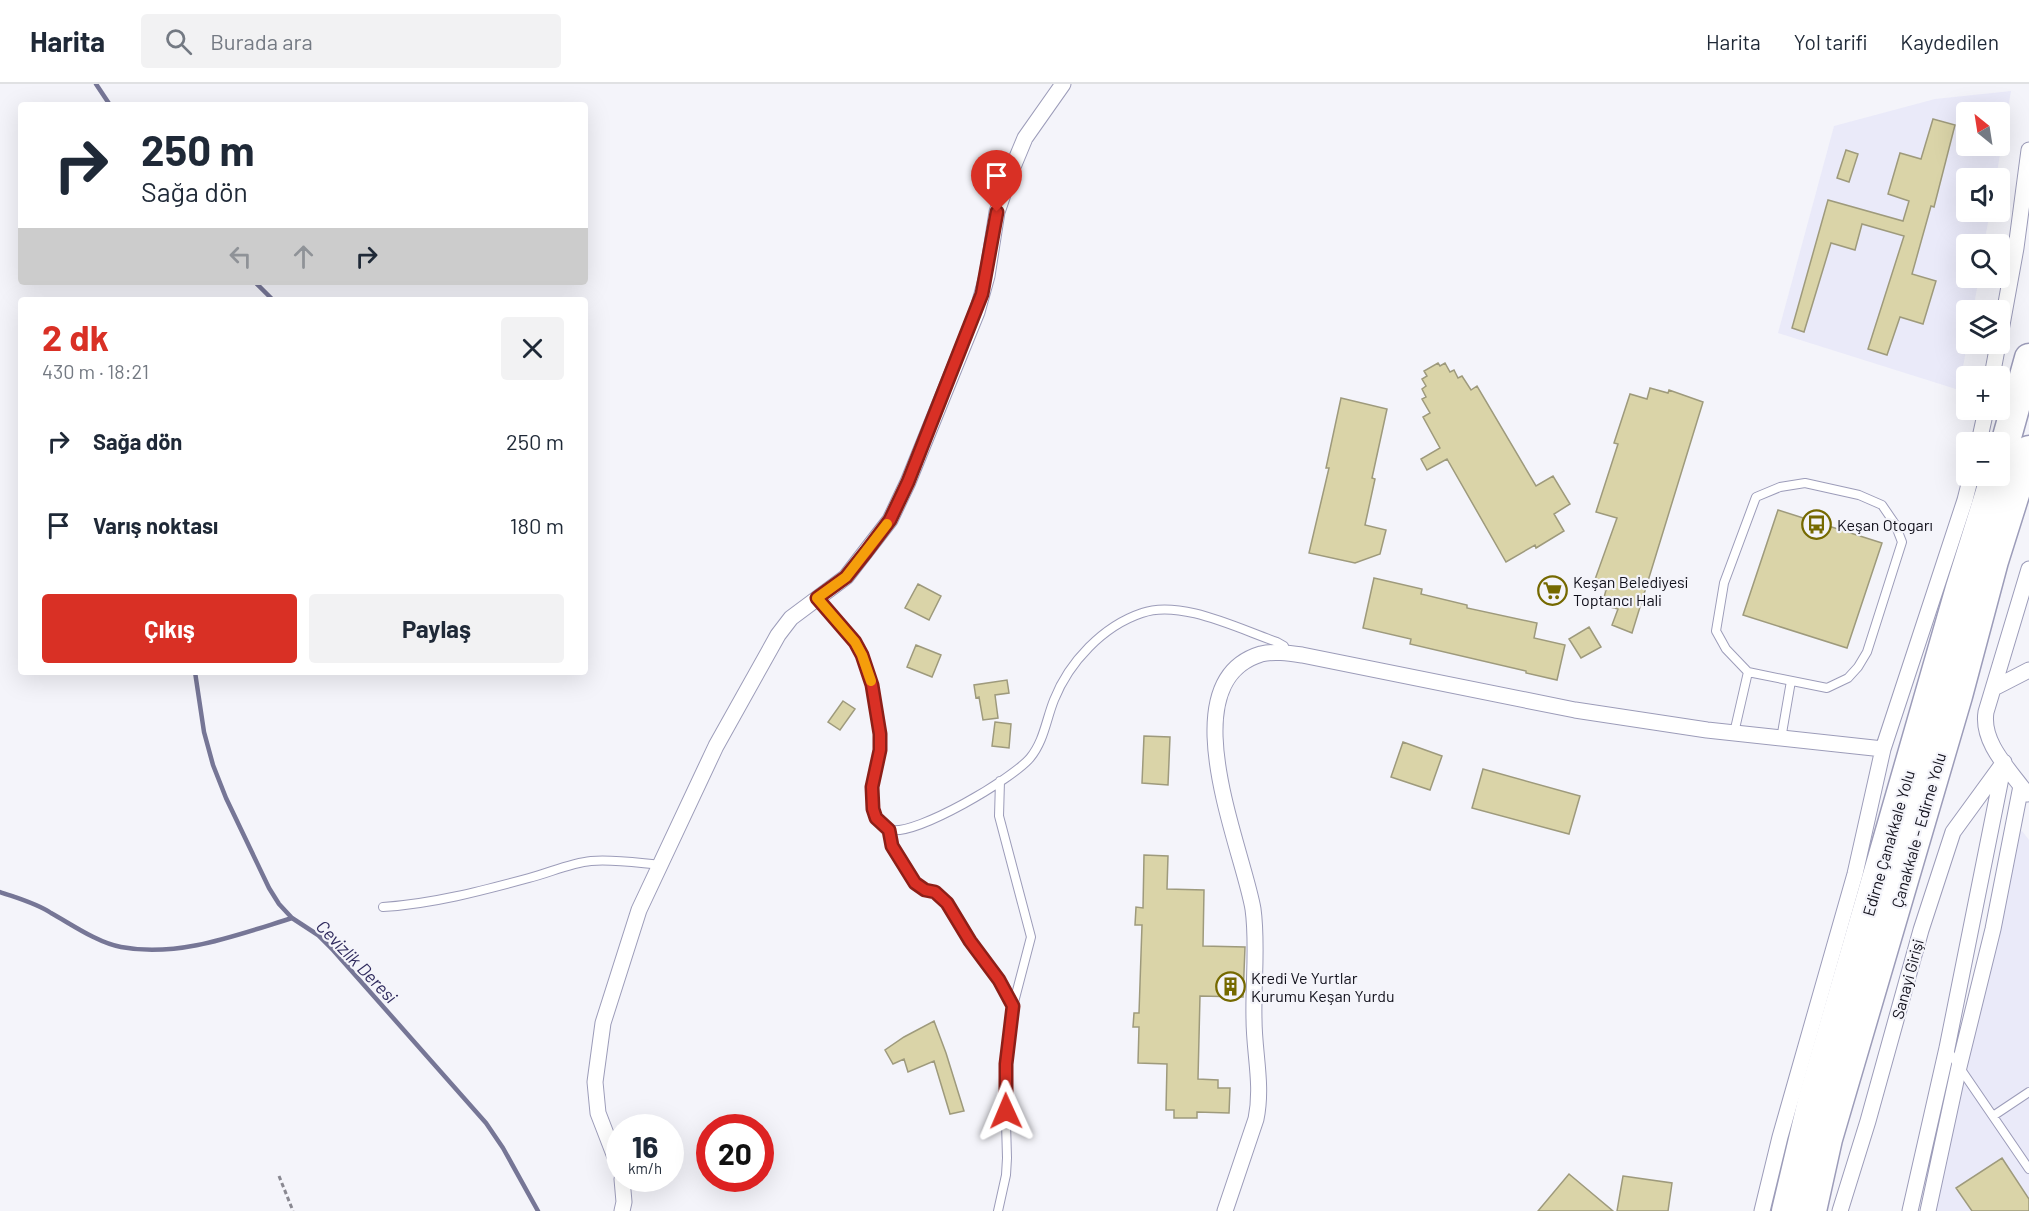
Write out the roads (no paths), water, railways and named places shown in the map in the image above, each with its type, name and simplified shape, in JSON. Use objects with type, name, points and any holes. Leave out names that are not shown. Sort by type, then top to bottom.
[{"type":"highway","points":[[2008,432],[2029,358]]},
{"type":"highway","name":"Çanakkale - Edirne Yolu","points":[[1812,1211],[1828,1139],[1958,696],[1994,561],[2029,450]]},
{"type":"highway","name":"Edirne Çanakkale Yolu","points":[[1786,1211],[1812,1101],[1960,588],[1992,486]]},
{"type":"street","points":[[606,1134],[598,1113],[595,1082],[607,1007],[639,910],[716,746],[784,626],[846,577],[890,520],[904,491],[982,294],[997,212],[1010,174],[1025,138],[1063,84]]},
{"type":"street","points":[[2007,300],[2029,150]]},
{"type":"street","points":[[1762,1211],[1780,1137],[1855,874],[1883,749],[1968,486]]},
{"type":"street","points":[[1928,1211],[1959,1067],[2025,791],[1994,748],[1984,724],[2029,569]]},
{"type":"street","points":[[1225,1211],[1256,1119],[1259,1079],[1254,1022],[1253,913],[1248,884],[1234,841],[1220,783],[1216,754],[1216,713],[1225,684],[1248,660],[1261,654],[1286,653],[1366,666],[1575,710],[1781,739],[1883,749]]},
{"type":"street","points":[[1994,688],[2029,670]]},
{"type":"street","points":[[1911,1211],[1947,1048],[2004,762]]},
{"type":"street","name":"Sanayi Girişi","points":[[1840,1211],[1868,1121],[1921,930],[1953,832],[2004,762]]},
{"type":"street","points":[[622,1211],[623,1192]]},
{"type":"lane","points":[[1805,483],[1859,495],[1882,505],[1895,524],[1902,542],[1867,652],[1858,667],[1848,678],[1827,688],[1748,672],[1726,649],[1716,631],[1724,583],[1756,497],[1780,487],[1805,483]]},
{"type":"lane","points":[[817,598],[855,642],[872,685],[879,719],[880,750],[872,780],[873,809],[880,823],[889,830],[907,829],[930,821],[1020,768],[1037,749],[1043,738],[1054,701],[1079,660],[1104,634],[1131,617],[1156,609],[1182,610],[1277,642],[1284,646],[1286,653]]},
{"type":"lane","points":[[1734,733],[1748,672]]},
{"type":"lane","points":[[1781,739],[1791,681]]},
{"type":"lane","points":[[998,1211],[1006,1175],[1006,1064],[1013,1006],[1031,937],[999,816],[1000,781]]},
{"type":"lane","points":[[889,830],[892,846],[915,883],[925,890],[935,892],[947,903],[970,941],[999,980],[1013,1006]]},
{"type":"lane","points":[[383,908],[438,900],[523,880],[585,862],[614,861],[661,865]]},
{"type":"lane","points":[[1947,1048],[2029,1169]]},
{"type":"lane","points":[[1993,1116],[2029,1092]]},
{"type":"waterway","name":"Cevizlik Deresi","points":[[96,84],[108,102]]},
{"type":"waterway","name":"Cevizlik Deresi","points":[[258,285],[270,297]]},
{"type":"waterway","name":"Cevizlik Deresi","points":[[195,675],[204,732],[213,765],[226,798],[279,904],[292,918],[318,935],[333,950],[486,1123],[503,1148],[538,1211]]},
{"type":"waterway","points":[[0,892],[39,906],[103,942],[142,950],[164,950],[207,943],[292,918]]},
{"type":"place","name":"Keşan Otogarı","points":[[1816,524]]},
{"type":"place","name":"Keşan Belediyesi Toptancı Hali","points":[[1552,590]]},
{"type":"place","name":"Kredi Ve Yurtlar Kurumu Keşan Yurdu","points":[[1230,986]]}]
